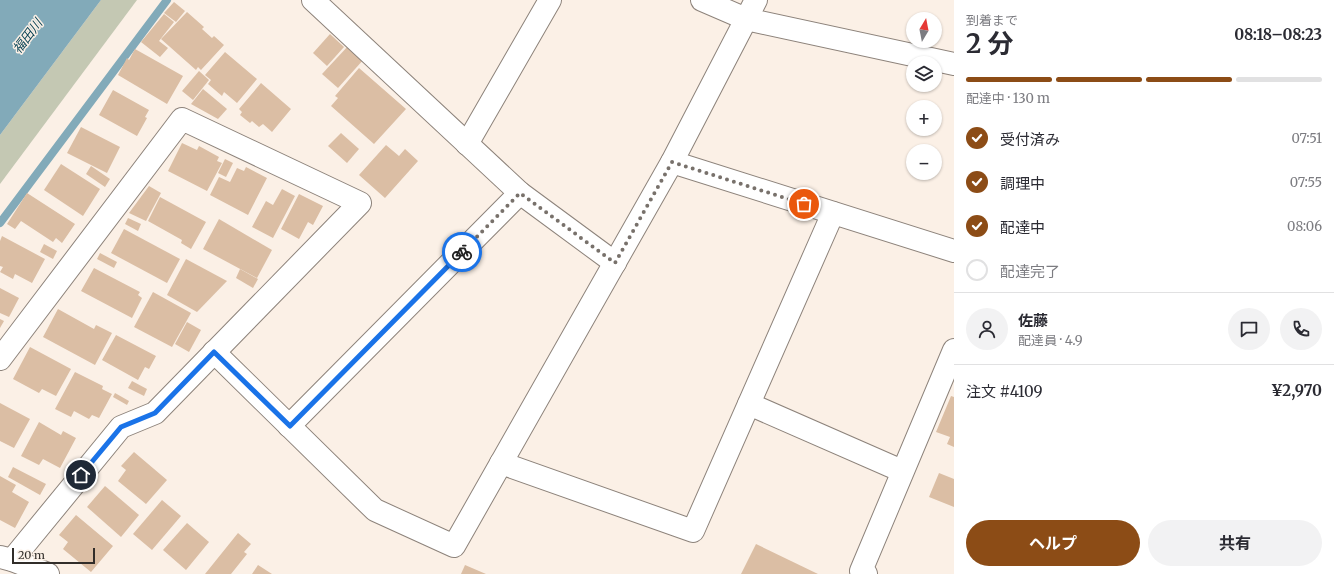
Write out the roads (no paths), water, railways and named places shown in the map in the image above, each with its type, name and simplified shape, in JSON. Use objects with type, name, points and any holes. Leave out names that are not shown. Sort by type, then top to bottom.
[{"type":"street","points":[[313,0],[520,193],[615,263]]},
{"type":"street","points":[[467,144],[550,0]]},
{"type":"street","points":[[702,0],[751,9],[954,64]]},
{"type":"street","points":[[214,352],[375,510],[454,546],[672,162],[751,9]]},
{"type":"street","points":[[0,359],[182,119],[360,203],[155,413],[121,427],[6,559],[48,574]]},
{"type":"street","points":[[672,162],[954,251]]},
{"type":"street","points":[[290,426],[520,193]]},
{"type":"street","points":[[501,463],[693,531],[833,213]]},
{"type":"street","points":[[866,574],[860,571],[902,471],[948,375],[954,350]]},
{"type":"street","points":[[749,404],[902,471]]},
{"type":"water","name":"福田川","points":[[0,0],[101,0],[0,135]]},
{"type":"waterway","points":[[0,223],[167,0]]}]
